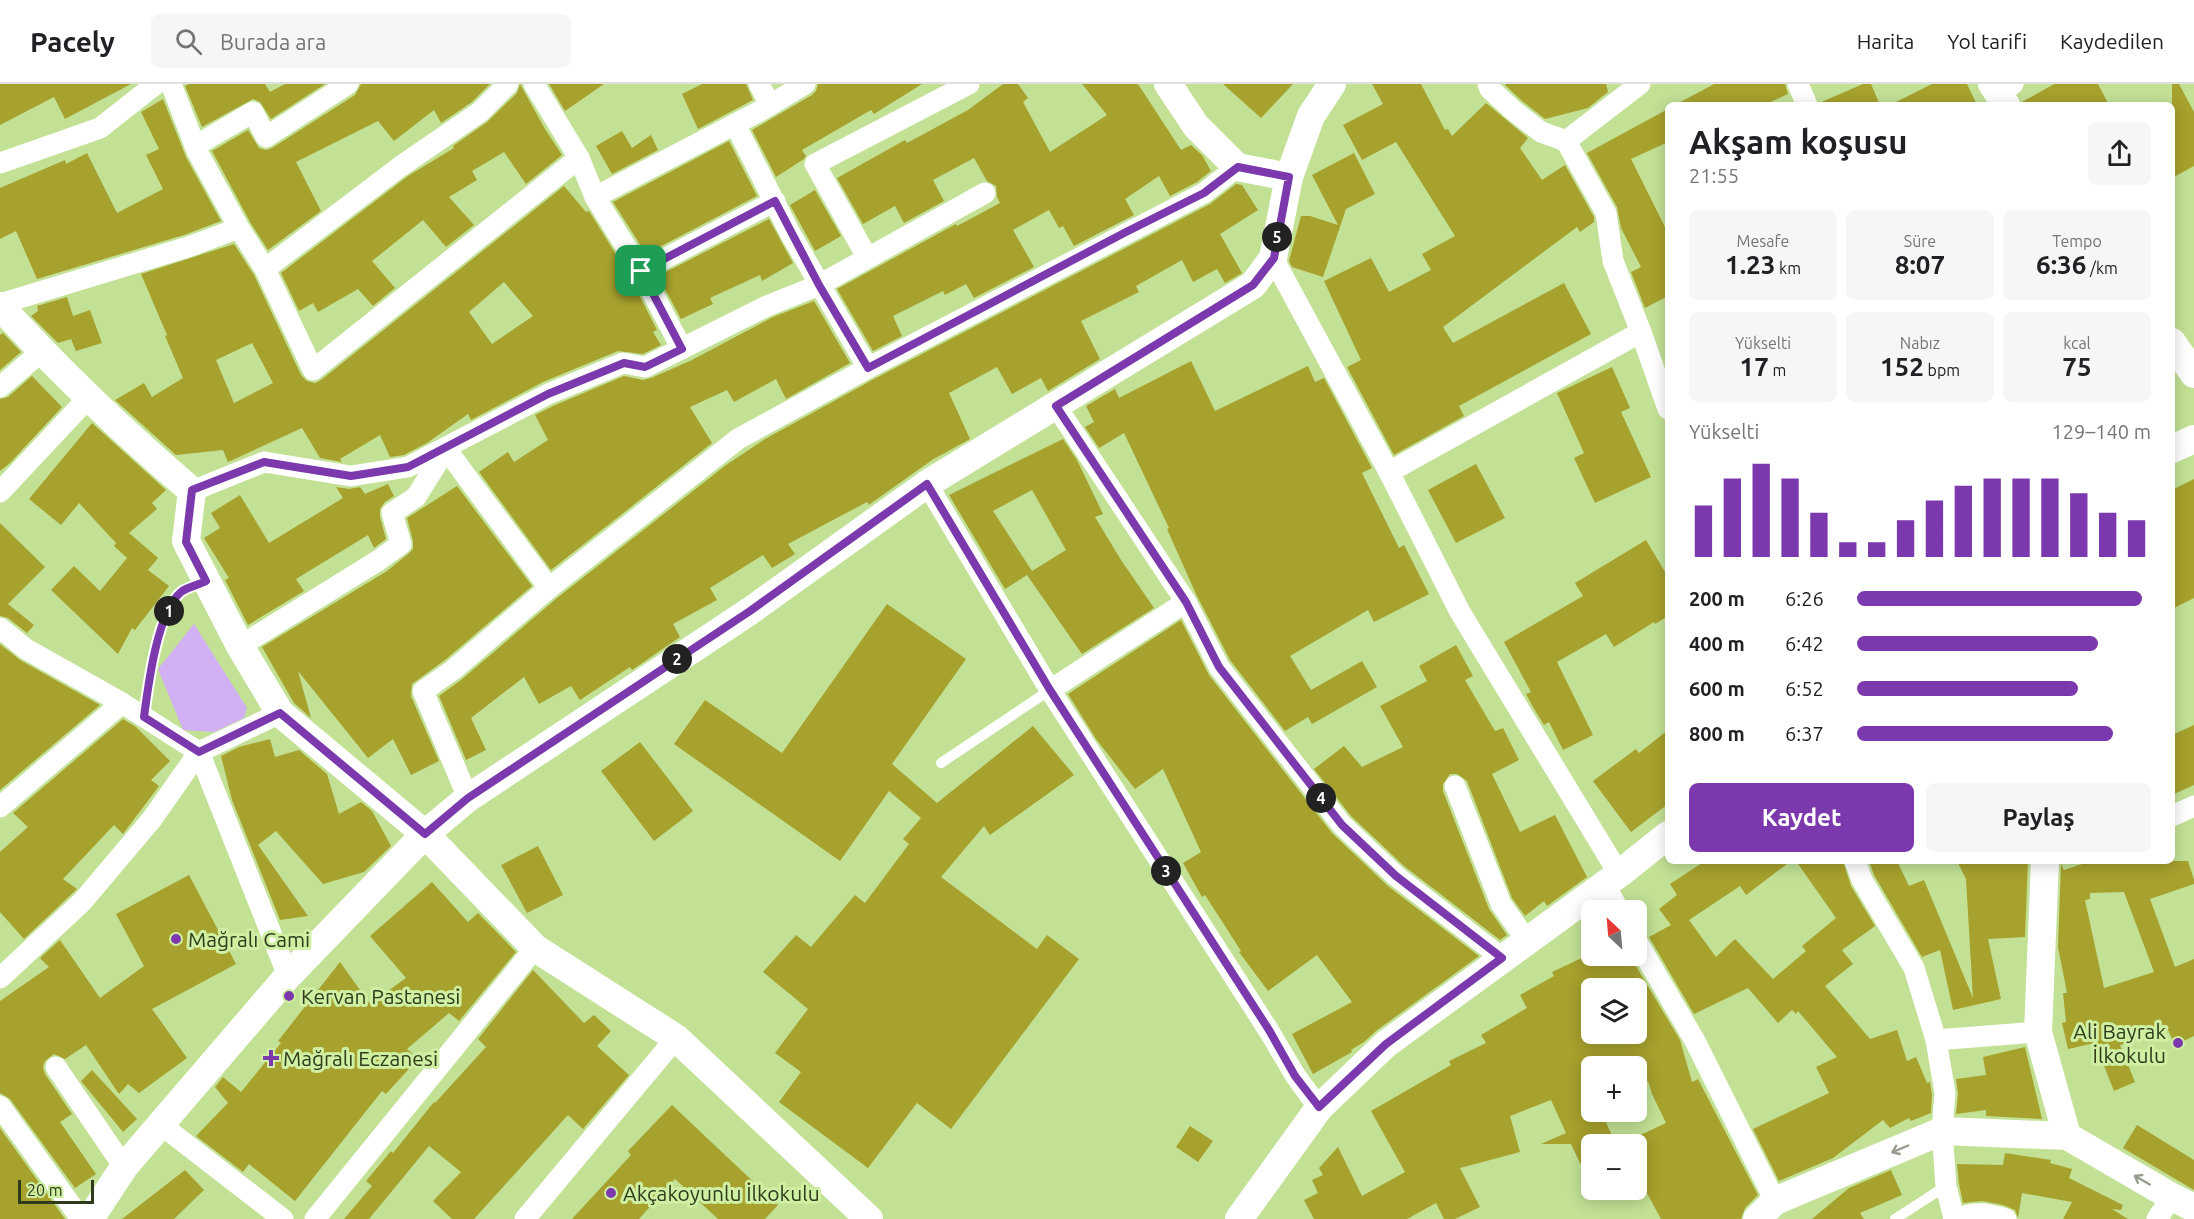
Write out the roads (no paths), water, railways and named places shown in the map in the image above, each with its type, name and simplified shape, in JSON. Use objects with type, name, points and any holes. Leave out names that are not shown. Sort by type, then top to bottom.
[{"type":"street","points":[[0,163],[100,128],[156,84]]},
{"type":"street","points":[[171,84],[195,146],[239,228],[265,269],[313,370],[579,158]]},
{"type":"street","points":[[195,146],[254,112],[266,137],[348,84]]},
{"type":"street","points":[[265,269],[401,166],[480,112],[508,84]]},
{"type":"street","points":[[534,84],[579,158],[595,197],[641,271],[682,349]]},
{"type":"street","points":[[759,84],[770,105]]},
{"type":"street","points":[[595,197],[735,124],[805,84]]},
{"type":"street","points":[[867,257],[815,164],[969,84]]},
{"type":"street","points":[[1168,84],[1196,126],[1238,167],[1289,177]]},
{"type":"street","points":[[90,1219],[124,1167],[288,976],[425,834],[468,798],[750,611],[927,484],[1253,285],[1274,258],[1289,177],[1311,116],[1332,84]]},
{"type":"street","points":[[1488,84],[1490,89],[1514,111],[1541,132],[1566,141],[1606,213],[1613,261],[1665,400]]},
{"type":"street","points":[[1566,141],[1640,84]]},
{"type":"street","points":[[1798,84],[1806,102]]},
{"type":"street","points":[[735,124],[819,285],[868,368]]},
{"type":"street","points":[[468,798],[423,691],[453,670],[549,588],[738,439],[868,368],[1204,193],[1238,167]]},
{"type":"street","points":[[192,490],[264,462],[351,476],[408,467],[548,394],[624,363],[645,367],[767,306],[819,285],[985,193]]},
{"type":"street","points":[[641,271],[775,201]]},
{"type":"street","points":[[192,490],[139,445],[41,352],[0,305],[154,258],[239,228]]},
{"type":"street","points":[[1274,258],[1389,472],[1460,612],[1611,879],[1616,900]]},
{"type":"street","points":[[1389,472],[1641,332]]},
{"type":"street","points":[[2175,346],[2194,374]]},
{"type":"street","points":[[0,387],[41,352]]},
{"type":"street","points":[[0,492],[89,397]]},
{"type":"street","points":[[1056,406],[1186,602],[1219,667],[1342,825],[1419,895],[1502,958]]},
{"type":"street","points":[[2175,448],[2194,440]]},
{"type":"street","points":[[446,449],[549,588]]},
{"type":"street","points":[[240,646],[401,544],[392,513],[416,497],[446,449]]},
{"type":"street","points":[[927,484],[1050,690],[1269,1030],[1295,1076],[1319,1107]]},
{"type":"street","points":[[192,490],[186,542],[240,646],[280,713],[425,834],[535,948],[676,1038],[869,1219]]},
{"type":"street","points":[[1050,690],[1186,602]]},
{"type":"street","points":[[0,628],[26,649],[122,703],[199,752],[288,976]]},
{"type":"street","points":[[0,807],[122,703]]},
{"type":"street","points":[[0,978],[82,902],[152,819],[199,752],[280,713]]},
{"type":"street","points":[[1455,786],[1500,904],[1527,940]]},
{"type":"street","points":[[2175,815],[2194,806]]},
{"type":"street","points":[[1239,1219],[1319,1107],[1386,1044],[1665,837]]},
{"type":"street","points":[[1856,864],[1862,880],[1914,968],[1936,1040],[1945,1093],[1942,1131],[1946,1186],[1954,1219]]},
{"type":"street","points":[[2045,864],[2038,1032],[2067,1136]]},
{"type":"street","points":[[315,1219],[535,948]]},
{"type":"street","points":[[1647,959],[1695,1041],[1766,1210],[1942,1131],[2067,1136],[2174,1208]]},
{"type":"street","points":[[1936,1040],[2038,1032]]},
{"type":"street","points":[[525,1219],[676,1038]]},
{"type":"street","points":[[56,1067],[124,1167]]},
{"type":"street","points":[[0,1106],[81,1219]]},
{"type":"street","points":[[160,1124],[283,1219]]},
{"type":"street","points":[[1959,1219],[1967,1214],[1994,1215],[2006,1219]]},
{"type":"lane","points":[[144,717],[152,660],[166,615],[181,592],[206,581]]},
{"type":"lane","points":[[941,763],[1050,690]]},
{"type":"lane","points":[[1895,1219],[1946,1186]]},
{"type":"place","name":"Mağralı Cami","points":[[176,939]]},
{"type":"place","name":"Kervan Pastanesi","points":[[289,996]]},
{"type":"place","name":"Ali Bayrak İlkokulu","points":[[2178,1043]]},
{"type":"place","name":"Mağralı Eczanesi","points":[[271,1058]]},
{"type":"place","name":"Akçakoyunlu İlkokulu","points":[[611,1193]]}]
